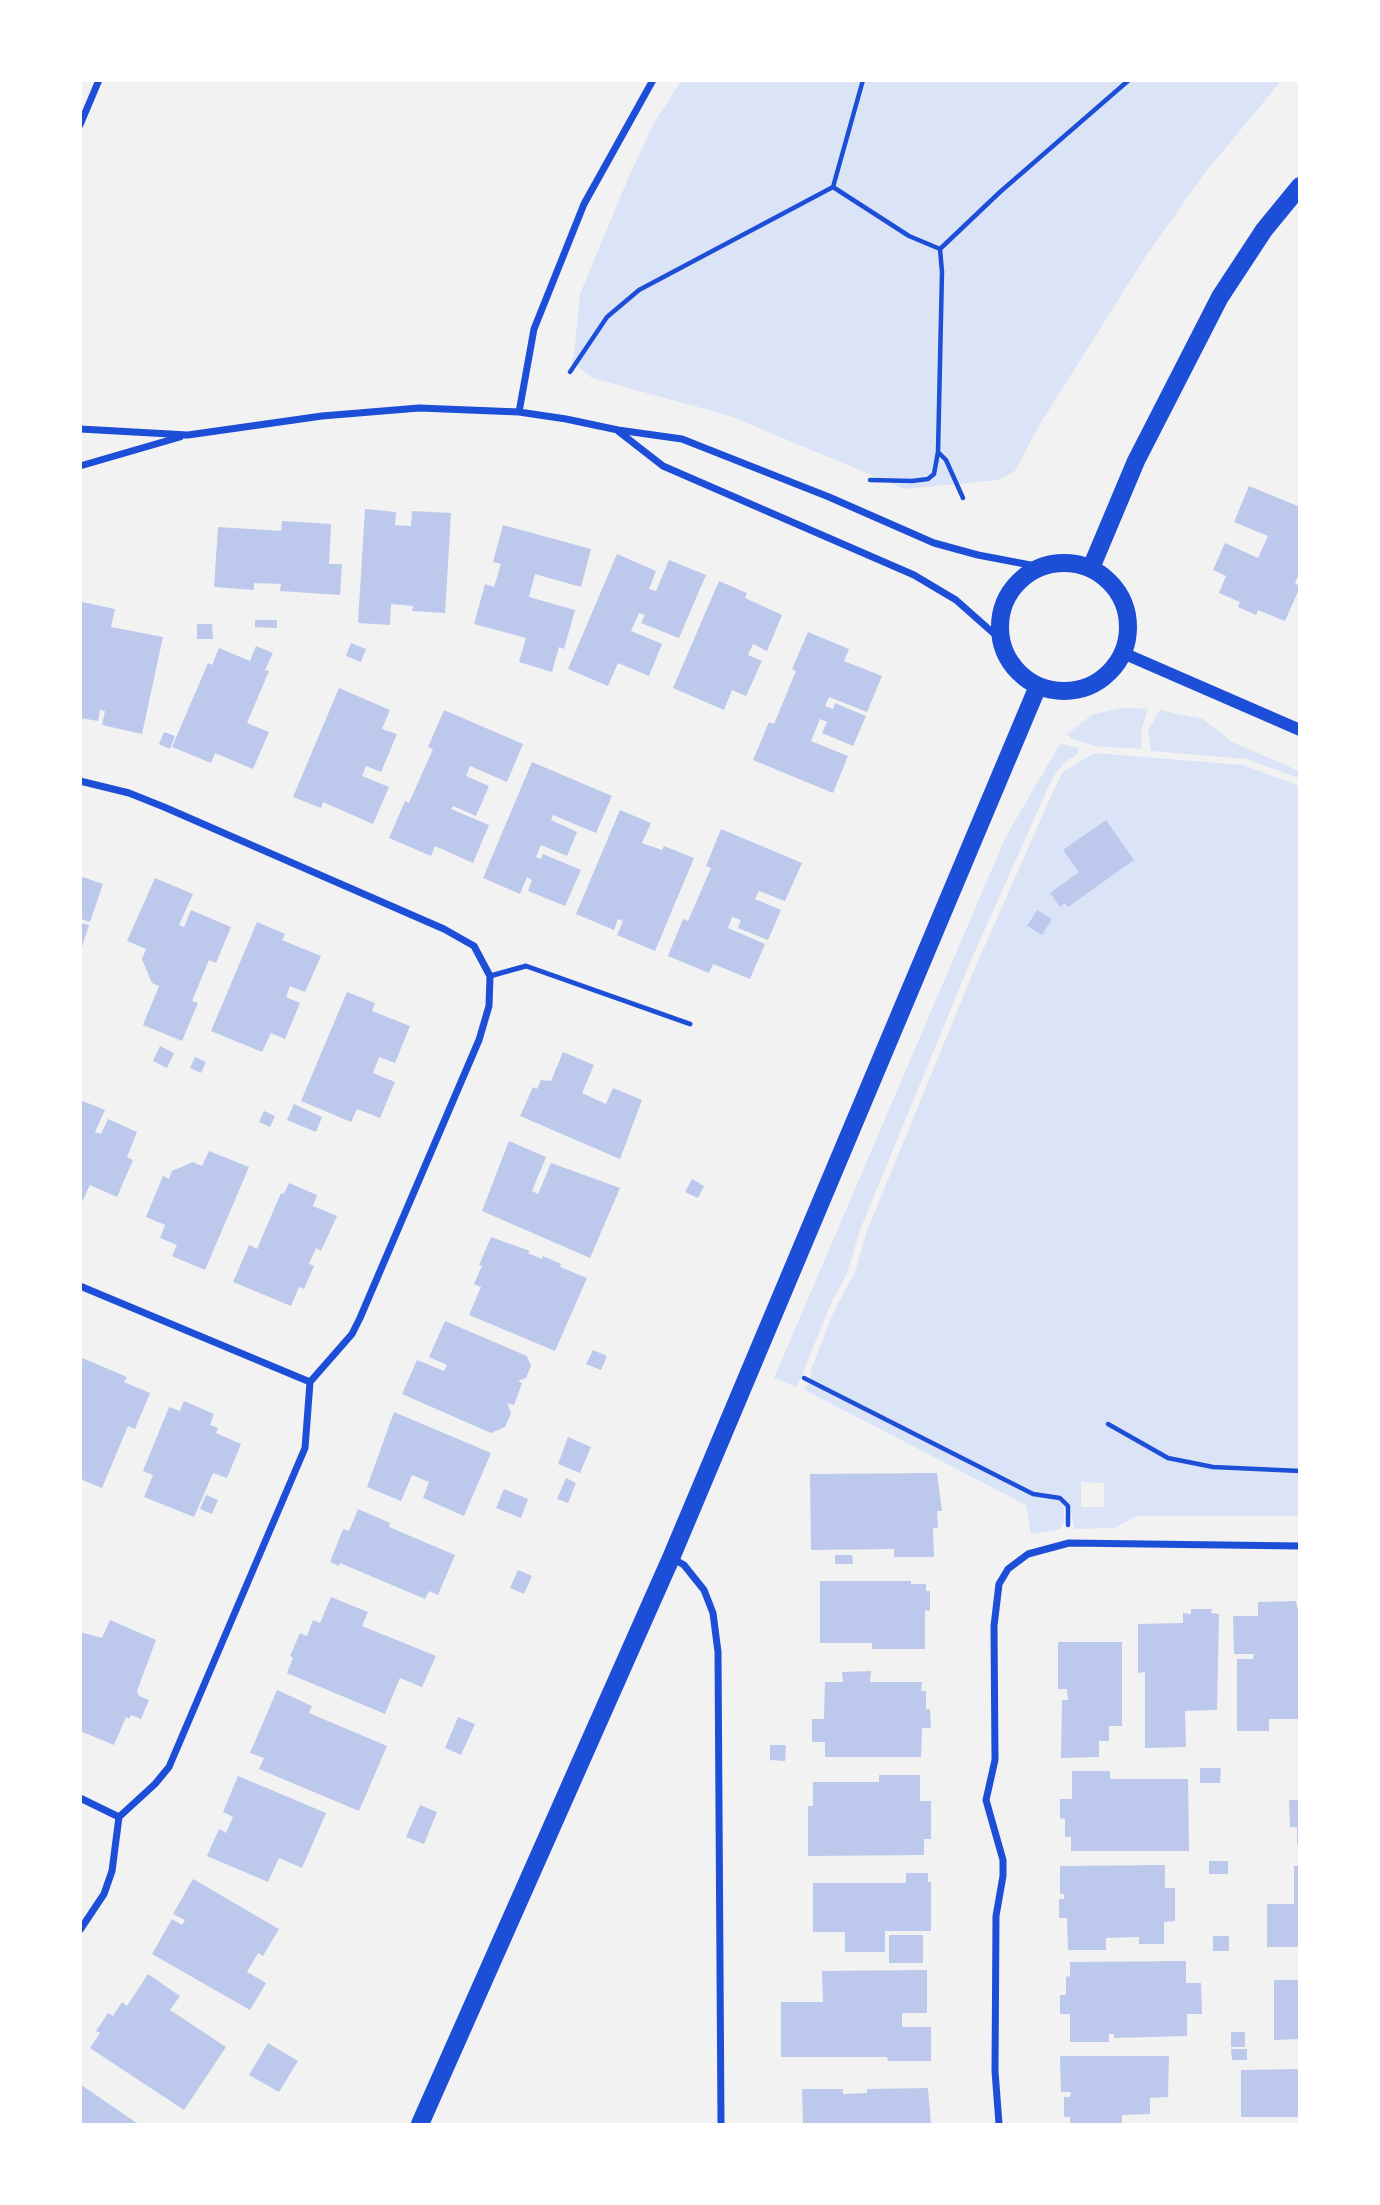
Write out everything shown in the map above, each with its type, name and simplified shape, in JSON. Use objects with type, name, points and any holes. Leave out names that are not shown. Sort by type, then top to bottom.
[{"type":"main road","points":[[1091,568],[1136,461],[1220,297],[1264,230],[1300,186]]},
{"type":"main road","points":[[1075,563],[1091,568],[1108,579],[1124,604],[1128,634],[1123,653],[1112,670],[1096,682],[1078,690],[1058,691],[1038,686],[1013,667],[1000,639],[1000,616],[1007,595],[1021,578],[1041,567],[1075,563]]},
{"type":"main road","points":[[420,2124],[671,1558],[1038,686]]},
{"type":"street","points":[[80,125],[99,80]]},
{"type":"street","points":[[519,412],[534,328],[584,204],[653,80]]},
{"type":"street","points":[[80,466],[188,435],[322,416],[419,408],[519,412],[682,439],[829,497],[934,543],[1041,567]]},
{"type":"street","points":[[80,429],[188,435]]},
{"type":"street","points":[[618,430],[663,466],[914,575],[956,600],[1000,639]]},
{"type":"street","points":[[1123,653],[1300,730]]},
{"type":"street","points":[[80,781],[130,793],[444,929],[474,946],[490,976],[489,1006],[479,1040],[360,1318],[352,1334],[310,1382],[304,1448],[169,1767],[155,1784],[119,1817],[112,1871],[104,1894],[80,1930]]},
{"type":"street","points":[[80,1286],[310,1382]]},
{"type":"street","points":[[999,2124],[995,2071],[996,1916],[1003,1860],[985,1800],[995,1760],[996,1603],[999,1584],[1007,1569],[1028,1554],[1069,1543],[1300,1546]]},
{"type":"street","points":[[671,1558],[684,1565],[704,1590],[713,1613],[718,1653],[721,2124]]},
{"type":"street","points":[[80,1798],[119,1817]]},
{"type":"lane","points":[[490,976],[526,966],[690,1024]]},
{"type":"path","points":[[570,372],[607,317],[639,290],[834,187],[863,80]]},
{"type":"path","points":[[940,249],[1000,192],[1129,80]]},
{"type":"path","points":[[834,187],[909,236],[940,249]]},
{"type":"path","points":[[870,480],[928,479],[934,474],[938,452],[942,272],[940,249]]},
{"type":"path","points":[[938,452],[946,460],[963,498]]},
{"type":"path","points":[[804,1378],[1033,1494],[1060,1498],[1068,1506],[1069,1543]]},
{"type":"path","points":[[1108,1424],[1168,1458],[1213,1467],[1300,1471]]},
{"type":"shaded area","points":[[681,81],[1281,81],[1204,174],[1146,256],[1040,424],[1015,471],[998,480],[905,489],[730,416],[592,378],[571,361],[574,355],[580,294],[654,123]]},
{"type":"shaded area","points":[[1122,708],[1148,709],[1142,728],[1141,749],[1095,746],[1072,739],[1067,734],[1093,714]]},
{"type":"shaded area","points":[[1160,710],[1203,719],[1232,742],[1299,771],[1299,778],[1246,759],[1151,751],[1148,730]]},
{"type":"shaded area","points":[[1060,744],[1078,748],[1078,754],[1065,762],[1053,777],[971,960],[860,1230],[847,1274],[832,1301],[797,1387],[774,1378],[1006,836]]},
{"type":"shaded area","points":[[1094,753],[1243,765],[1299,786],[1299,1516],[1137,1516],[1114,1528],[1074,1529],[1070,1508],[1064,1508],[1064,1522],[1060,1529],[1031,1534],[1026,1505],[803,1389],[809,1384],[812,1367],[833,1313],[855,1272],[867,1231],[972,975],[1063,772]],"holes":[[[1081,1482],[1104,1483],[1104,1507],[1081,1507]]]},
{"type":"building","points":[[1249,486],[1300,507],[1300,572],[1295,583],[1300,587],[1285,621],[1258,610],[1256,615],[1238,607],[1240,602],[1219,593],[1226,576],[1213,570],[1225,543],[1258,558],[1268,536],[1234,522]]},
{"type":"building","points":[[365,509],[396,512],[395,525],[411,526],[412,511],[451,513],[445,613],[412,611],[413,606],[391,604],[390,625],[358,623]]},
{"type":"building","points":[[282,521],[331,524],[329,564],[342,564],[340,595],[280,591],[281,584],[254,583],[254,590],[214,587],[218,527],[281,531]]},
{"type":"building","points":[[503,525],[591,549],[581,587],[535,574],[529,597],[575,610],[564,649],[559,647],[552,672],[519,662],[526,638],[474,624],[485,584],[494,587],[501,564],[493,562]]},
{"type":"building","points":[[617,554],[656,571],[649,589],[656,591],[669,560],[706,575],[679,638],[641,623],[645,615],[639,613],[631,631],[662,644],[649,676],[618,663],[608,686],[568,669]]},
{"type":"building","points":[[719,581],[747,593],[745,598],[782,615],[767,651],[753,644],[748,655],[762,661],[746,696],[732,690],[724,710],[673,688]]},
{"type":"building","points":[[82,602],[115,609],[111,627],[163,637],[142,734],[102,725],[105,711],[100,710],[98,721],[80,718]]},
{"type":"building","points":[[255,620],[277,620],[277,628],[255,627]]},
{"type":"building","points":[[197,624],[212,624],[213,639],[197,639]]},
{"type":"building","points":[[808,632],[849,649],[844,661],[882,676],[867,712],[829,697],[825,706],[833,709],[835,703],[866,716],[853,746],[822,733],[827,722],[820,719],[811,741],[848,756],[833,793],[753,760],[769,722],[774,724],[796,671],[792,669]]},
{"type":"building","points":[[351,643],[366,649],[361,662],[346,656]]},
{"type":"building","points":[[256,646],[273,653],[265,670],[269,671],[247,723],[269,732],[253,769],[215,753],[211,763],[172,747],[208,663],[212,665],[219,648],[250,661]]},
{"type":"building","points":[[339,688],[390,710],[382,729],[397,734],[381,772],[366,766],[362,776],[389,787],[373,824],[323,802],[321,808],[293,797]]},
{"type":"building","points":[[444,710],[523,744],[507,782],[470,766],[466,776],[489,786],[476,816],[453,806],[451,809],[489,825],[473,863],[435,846],[431,856],[389,838],[405,801],[409,803],[433,749],[428,747]]},
{"type":"building","points":[[164,732],[175,736],[170,749],[159,744]]},
{"type":"building","points":[[532,762],[612,796],[596,833],[553,815],[551,820],[577,832],[567,856],[541,845],[536,857],[541,859],[543,854],[581,870],[565,906],[528,891],[532,880],[527,877],[520,894],[483,878]]},
{"type":"building","points":[[620,810],[651,823],[642,843],[662,850],[664,846],[694,858],[655,951],[617,935],[623,921],[618,919],[614,930],[576,914]]},
{"type":"building","points":[[1106,820],[1134,860],[1068,907],[1065,903],[1060,907],[1050,893],[1079,872],[1063,850]]},
{"type":"building","points":[[721,829],[802,863],[785,901],[759,891],[755,899],[781,910],[768,940],[738,928],[741,920],[732,917],[728,928],[765,944],[750,979],[713,964],[709,973],[668,956],[683,919],[688,921],[711,868],[706,866]]},
{"type":"building","points":[[80,876],[103,884],[90,922],[80,919]]},
{"type":"building","points":[[155,878],[193,894],[179,925],[184,927],[191,910],[231,927],[216,963],[209,960],[192,1001],[198,1003],[182,1041],[143,1025],[159,986],[152,983],[142,959],[146,949],[127,941]]},
{"type":"building","points":[[1037,910],[1052,919],[1042,935],[1027,926]]},
{"type":"building","points":[[257,922],[285,934],[282,940],[321,956],[305,992],[290,986],[286,997],[300,1003],[285,1039],[271,1033],[262,1052],[211,1031]]},
{"type":"building","points":[[80,923],[89,925],[81,950],[80,950]]},
{"type":"building","points":[[347,992],[375,1003],[372,1011],[410,1026],[395,1063],[379,1057],[373,1073],[395,1082],[380,1118],[357,1109],[351,1122],[301,1101]]},
{"type":"building","points":[[160,1046],[174,1053],[167,1068],[153,1061]]},
{"type":"building","points":[[563,1052],[594,1065],[582,1093],[606,1104],[613,1088],[642,1100],[620,1159],[520,1116],[533,1087],[537,1089],[541,1080],[551,1081]]},
{"type":"building","points":[[195,1057],[206,1062],[201,1073],[190,1068]]},
{"type":"building","points":[[80,1100],[105,1110],[95,1132],[101,1134],[108,1119],[137,1132],[127,1157],[133,1160],[117,1197],[90,1185],[80,1206]]},
{"type":"building","points":[[294,1104],[322,1117],[316,1132],[287,1120]]},
{"type":"building","points":[[264,1111],[275,1116],[270,1127],[259,1122]]},
{"type":"building","points":[[509,1141],[546,1157],[532,1191],[538,1194],[551,1163],[620,1188],[590,1258],[482,1211]]},
{"type":"building","points":[[209,1151],[249,1167],[205,1270],[172,1256],[177,1245],[160,1238],[165,1225],[146,1217],[163,1176],[169,1179],[172,1171],[193,1162],[202,1166]]},
{"type":"building","points":[[692,1179],[704,1186],[698,1198],[685,1192]]},
{"type":"building","points":[[289,1183],[317,1195],[313,1206],[337,1216],[321,1251],[316,1248],[309,1264],[314,1266],[304,1289],[299,1287],[291,1306],[233,1282],[249,1245],[257,1249],[281,1193],[284,1194]]},
{"type":"building","points":[[491,1237],[530,1251],[528,1253],[542,1259],[543,1256],[561,1264],[560,1267],[587,1278],[555,1351],[469,1315],[481,1287],[474,1284],[482,1266],[479,1265]]},
{"type":"building","points":[[445,1321],[527,1356],[531,1366],[526,1378],[518,1381],[522,1383],[514,1405],[507,1403],[511,1413],[505,1427],[491,1433],[402,1394],[417,1360],[444,1371],[447,1365],[429,1357]]},
{"type":"building","points":[[593,1350],[607,1356],[601,1370],[586,1364]]},
{"type":"building","points":[[80,1357],[127,1377],[124,1382],[150,1393],[135,1429],[128,1426],[102,1488],[80,1479]]},
{"type":"building","points":[[184,1401],[214,1414],[210,1425],[218,1428],[216,1433],[241,1444],[227,1478],[213,1473],[194,1517],[144,1497],[153,1475],[143,1471],[169,1407],[180,1411]]},
{"type":"building","points":[[394,1412],[491,1453],[464,1516],[423,1498],[429,1482],[412,1475],[401,1501],[367,1487]]},
{"type":"building","points":[[568,1437],[591,1447],[580,1473],[558,1464]]},
{"type":"building","points":[[937,1473],[942,1511],[937,1511],[938,1528],[933,1528],[934,1557],[894,1557],[894,1549],[811,1550],[810,1474]]},
{"type":"building","points":[[566,1478],[576,1483],[568,1503],[557,1499]]},
{"type":"building","points":[[504,1489],[528,1499],[521,1518],[496,1508]]},
{"type":"building","points":[[206,1495],[218,1500],[212,1514],[200,1509]]},
{"type":"building","points":[[358,1509],[390,1523],[389,1527],[455,1555],[438,1595],[429,1591],[425,1599],[340,1563],[339,1566],[330,1562],[343,1529],[349,1531]]},
{"type":"building","points":[[835,1555],[852,1555],[853,1564],[835,1564]]},
{"type":"building","points":[[518,1570],[532,1576],[524,1594],[510,1588]]},
{"type":"building","points":[[820,1581],[911,1581],[911,1584],[926,1584],[926,1591],[930,1591],[930,1611],[925,1610],[925,1649],[872,1649],[872,1643],[820,1643]]},
{"type":"building","points":[[331,1597],[368,1612],[362,1626],[436,1656],[422,1687],[400,1678],[385,1714],[287,1673],[293,1658],[290,1656],[300,1633],[307,1636],[313,1620],[320,1623]]},
{"type":"building","points":[[1296,1601],[1297,1607],[1300,1607],[1300,1719],[1269,1719],[1269,1731],[1237,1731],[1237,1659],[1253,1659],[1254,1654],[1234,1654],[1233,1616],[1258,1616],[1258,1602]]},
{"type":"building","points":[[1191,1609],[1212,1609],[1211,1613],[1219,1614],[1217,1710],[1185,1711],[1186,1747],[1145,1748],[1145,1672],[1138,1673],[1138,1624],[1183,1623],[1183,1613],[1191,1614]]},
{"type":"building","points":[[110,1620],[156,1640],[137,1691],[139,1696],[149,1700],[141,1719],[131,1715],[129,1719],[126,1717],[114,1745],[80,1731],[80,1632],[102,1638]]},
{"type":"building","points":[[1058,1642],[1122,1642],[1122,1726],[1109,1726],[1109,1741],[1099,1741],[1099,1757],[1061,1758],[1062,1700],[1068,1700],[1067,1689],[1058,1689]]},
{"type":"building","points":[[871,1671],[870,1682],[922,1682],[921,1691],[926,1691],[926,1709],[930,1709],[931,1728],[922,1728],[921,1757],[825,1757],[825,1742],[812,1742],[812,1719],[824,1719],[825,1682],[843,1682],[842,1672]]},
{"type":"building","points":[[277,1690],[312,1706],[309,1713],[387,1746],[359,1811],[259,1769],[264,1758],[250,1753]]},
{"type":"building","points":[[458,1717],[475,1724],[461,1755],[445,1748]]},
{"type":"building","points":[[770,1745],[786,1745],[785,1761],[770,1760]]},
{"type":"building","points":[[1200,1768],[1221,1768],[1220,1783],[1200,1783]]},
{"type":"building","points":[[1072,1771],[1110,1771],[1110,1779],[1188,1779],[1189,1851],[1071,1851],[1071,1837],[1065,1837],[1065,1819],[1060,1818],[1060,1799],[1072,1799]]},
{"type":"building","points":[[879,1775],[920,1775],[920,1801],[931,1801],[931,1839],[924,1839],[924,1855],[808,1856],[808,1806],[813,1806],[813,1782],[879,1782]]},
{"type":"building","points":[[238,1776],[326,1813],[302,1868],[279,1858],[268,1882],[207,1856],[219,1829],[226,1833],[233,1817],[223,1812]]},
{"type":"building","points":[[1289,1800],[1300,1800],[1300,1845],[1297,1845],[1297,1827],[1290,1827]]},
{"type":"building","points":[[420,1805],[437,1812],[424,1844],[406,1837]]},
{"type":"building","points":[[1209,1861],[1228,1861],[1228,1874],[1209,1874]]},
{"type":"building","points":[[1165,1865],[1165,1888],[1175,1888],[1175,1921],[1164,1922],[1164,1944],[1139,1944],[1139,1937],[1106,1938],[1106,1950],[1068,1950],[1067,1918],[1059,1918],[1059,1899],[1064,1899],[1064,1894],[1060,1894],[1060,1866]]},
{"type":"building","points":[[1294,1866],[1300,1866],[1300,1947],[1267,1947],[1267,1904],[1294,1904]]},
{"type":"building","points":[[906,1873],[928,1873],[928,1882],[931,1882],[931,1931],[885,1931],[885,1952],[845,1952],[845,1932],[813,1932],[813,1883],[906,1883]]},
{"type":"building","points":[[193,1879],[279,1929],[263,1956],[258,1953],[247,1972],[266,1983],[250,2010],[152,1954],[172,1919],[182,1925],[185,1920],[173,1914]]},
{"type":"building","points":[[889,1935],[923,1935],[923,1963],[889,1963]]},
{"type":"building","points":[[1213,1936],[1229,1936],[1229,1951],[1213,1951]]},
{"type":"building","points":[[1186,1961],[1186,1983],[1201,1983],[1202,2014],[1187,2014],[1187,2036],[1114,2038],[1114,2034],[1109,2034],[1109,2042],[1070,2042],[1070,2014],[1060,2014],[1060,1995],[1066,1995],[1066,1977],[1070,1976],[1070,1962]]},
{"type":"building","points":[[927,1970],[927,2013],[902,2013],[902,2027],[931,2027],[931,2061],[888,2061],[887,2057],[781,2057],[781,2002],[823,2002],[822,1971]]},
{"type":"building","points":[[148,1974],[180,1996],[170,2010],[226,2047],[184,2110],[90,2048],[100,2033],[96,2031],[108,2013],[113,2016],[122,2002],[127,2006]]},
{"type":"building","points":[[1274,1980],[1300,1980],[1300,2039],[1274,2040]]},
{"type":"building","points":[[1231,2032],[1245,2032],[1245,2047],[1231,2047]]},
{"type":"building","points":[[268,2043],[298,2061],[279,2092],[249,2075]]},
{"type":"building","points":[[1231,2049],[1247,2049],[1247,2060],[1232,2060]]},
{"type":"building","points":[[1060,2056],[1169,2056],[1168,2097],[1150,2098],[1150,2114],[1122,2115],[1122,2124],[1070,2124],[1070,2117],[1064,2117],[1064,2097],[1070,2097],[1071,2092],[1061,2092]]},
{"type":"building","points":[[1300,2069],[1300,2117],[1241,2117],[1241,2070]]},
{"type":"building","points":[[80,2084],[138,2124],[80,2124]]},
{"type":"building","points":[[928,2088],[931,2124],[803,2124],[802,2089],[843,2089],[843,2094],[867,2093],[867,2089]]}]
